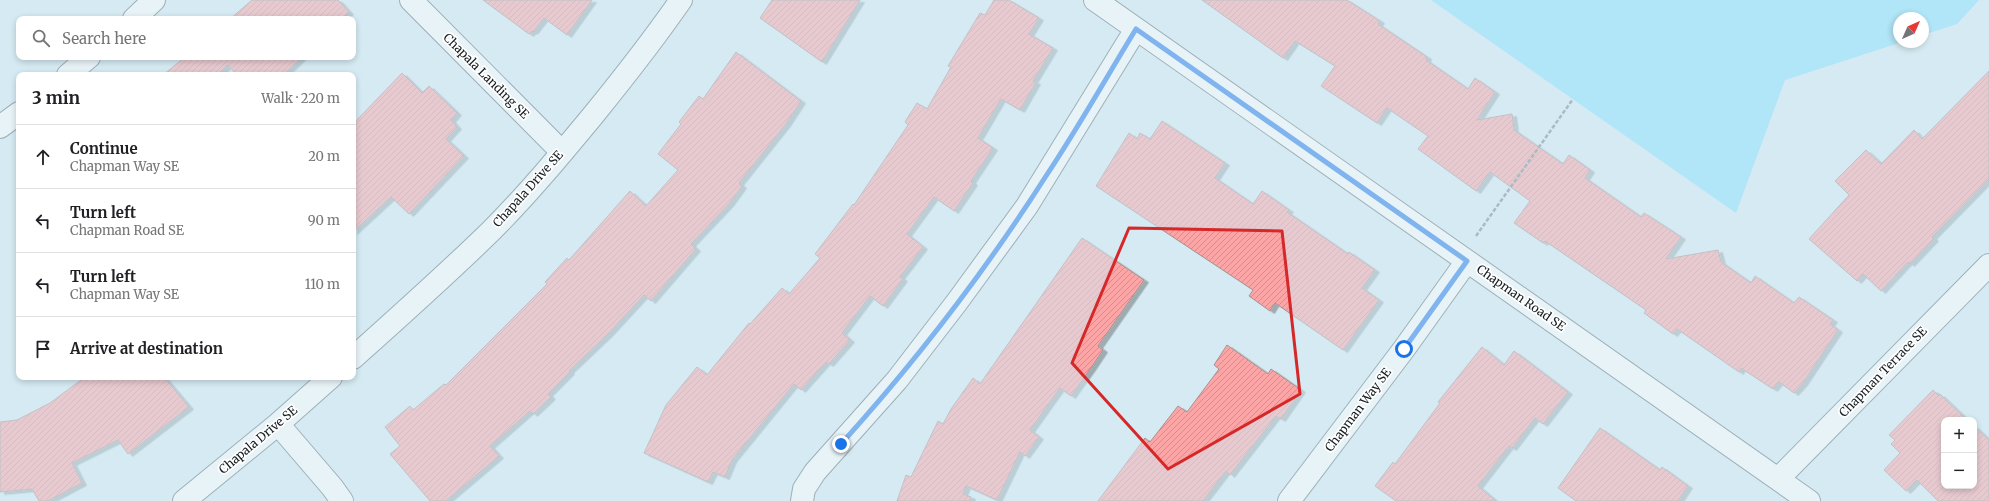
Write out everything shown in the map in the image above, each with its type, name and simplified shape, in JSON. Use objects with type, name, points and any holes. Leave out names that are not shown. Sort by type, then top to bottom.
[{"type":"street","points":[[137,16],[154,0]]},
{"type":"street","name":"Chapala Landing SE","points":[[411,0],[562,152]]},
{"type":"street","name":"Chapala Drive SE","points":[[356,355],[414,304],[491,230],[562,152],[622,79],[681,0]]},
{"type":"street","name":"Chapman Road SE","points":[[1095,0],[1809,501]]},
{"type":"street","points":[[802,501],[804,489],[815,472],[897,380],[1014,224],[1047,175],[1136,29]]},
{"type":"street","points":[[72,72],[86,60]]},
{"type":"street","points":[[0,127],[16,115]]},
{"type":"street","name":"Chapman Way SE","points":[[1289,501],[1404,349],[1467,261]]},
{"type":"street","name":"Chapman Terrace SE","points":[[1778,479],[1989,265]]},
{"type":"street","name":"Chapala Drive SE","points":[[184,501],[278,424],[328,380]]},
{"type":"street","points":[[278,424],[332,487],[342,501]]},
{"type":"path","points":[[1476,236],[1573,99]]},
{"type":"highlighted area","points":[[1129,228],[1282,231],[1300,394],[1168,469],[1072,363]]},
{"type":"shaded area","points":[[1431,0],[1979,0],[1957,24],[1929,33],[1929,12],[1893,12],[1893,45],[1785,80],[1736,213]]},
{"type":"building","points":[[252,0],[338,0],[349,12],[345,16],[233,16]]},
{"type":"building","points":[[483,0],[592,0],[567,35],[544,18],[533,32],[532,31],[529,34]]},
{"type":"building","points":[[772,0],[860,0],[822,62],[760,18]]},
{"type":"building","points":[[994,0],[1009,0],[1039,18],[1029,34],[1053,48],[1033,81],[1036,82],[1020,110],[1001,99],[978,138],[993,148],[971,181],[973,183],[954,211],[934,197],[907,234],[923,247],[900,277],[903,279],[883,306],[870,296],[842,333],[850,340],[829,364],[826,362],[801,390],[794,384],[732,460],[725,477],[713,472],[708,482],[644,453],[666,405],[697,367],[707,375],[749,323],[750,324],[782,288],[789,294],[820,258],[815,254],[853,204],[854,205],[908,125],[905,122],[917,103],[927,109],[951,67],[948,66],[980,13],[985,15]]},
{"type":"building","points":[[1202,0],[1347,0],[1380,21],[1378,24],[1427,57],[1426,60],[1468,89],[1475,78],[1495,92],[1477,120],[1512,114],[1514,130],[1563,164],[1569,155],[1590,170],[1585,178],[1641,217],[1644,213],[1681,237],[1666,259],[1718,250],[1721,262],[1751,283],[1755,276],[1794,303],[1799,297],[1833,320],[1830,324],[1838,330],[1803,383],[1794,393],[1779,382],[1773,389],[1741,368],[1739,372],[1677,329],[1673,334],[1644,313],[1646,310],[1545,241],[1543,243],[1514,223],[1530,201],[1490,172],[1476,191],[1418,149],[1428,136],[1387,108],[1377,123],[1321,86],[1335,66],[1295,41],[1283,58]]},
{"type":"building","points":[[736,52],[801,101],[786,124],[739,183],[742,186],[729,204],[691,244],[696,249],[651,301],[644,295],[608,334],[569,371],[570,372],[548,394],[551,397],[533,414],[530,411],[490,446],[499,456],[446,501],[430,501],[390,454],[400,446],[385,427],[410,406],[413,410],[444,384],[446,385],[547,284],[545,282],[567,258],[569,260],[630,191],[646,206],[678,170],[658,154],[681,124],[679,122],[699,96],[703,99]]},
{"type":"building","points":[[181,60],[299,60],[286,72],[234,72],[228,65],[220,72],[167,72]]},
{"type":"building","points":[[1989,71],[1989,179],[1932,237],[1934,239],[1910,264],[1908,262],[1881,291],[1863,274],[1857,281],[1809,239],[1849,195],[1835,181],[1866,150],[1881,164],[1914,130],[1922,139]]},
{"type":"building","points":[[402,73],[422,93],[429,86],[457,113],[451,120],[457,127],[446,139],[464,156],[409,214],[391,197],[356,229],[356,121]]},
{"type":"building","points":[[1162,121],[1225,163],[1215,178],[1253,204],[1262,191],[1289,210],[1287,212],[1348,254],[1349,252],[1375,270],[1362,288],[1379,300],[1343,350],[1275,303],[1270,311],[1249,296],[1253,290],[1096,186],[1129,133],[1137,139],[1140,133],[1150,139]]},
{"type":"building","points":[[1082,238],[1144,280],[1098,346],[1103,350],[1091,368],[1071,396],[1060,388],[1030,430],[1039,437],[1025,456],[1020,452],[997,500],[966,486],[963,494],[971,497],[970,501],[897,501],[906,475],[911,477],[938,421],[943,424],[951,409],[973,378],[980,384]]},
{"type":"building","points":[[1227,345],[1268,374],[1271,369],[1301,390],[1281,419],[1276,416],[1230,475],[1226,471],[1203,501],[1098,501],[1145,438],[1150,442],[1178,406],[1187,412],[1219,369],[1214,365]]},
{"type":"building","points":[[1482,347],[1504,365],[1514,351],[1568,392],[1543,424],[1535,418],[1512,448],[1509,446],[1478,486],[1496,501],[1396,501],[1375,486],[1393,462],[1395,464],[1440,403],[1438,402]]},
{"type":"building","points":[[81,380],[166,380],[189,407],[128,454],[118,440],[72,463],[82,483],[48,501],[39,501],[32,489],[0,492],[0,422],[17,420],[50,403]]},
{"type":"building","points":[[1933,390],[1939,396],[1940,394],[1964,417],[1941,417],[1941,489],[1977,489],[1977,429],[1989,440],[1989,501],[1938,501],[1917,480],[1906,491],[1884,470],[1900,453],[1891,444],[1895,440],[1889,435]]},
{"type":"building","points":[[1600,428],[1660,470],[1662,467],[1688,486],[1678,501],[1576,501],[1558,488]]},
{"type":"route","points":[[841,444],[897,380],[1005,237],[1047,175],[1136,29],[1467,261],[1404,349]]}]
